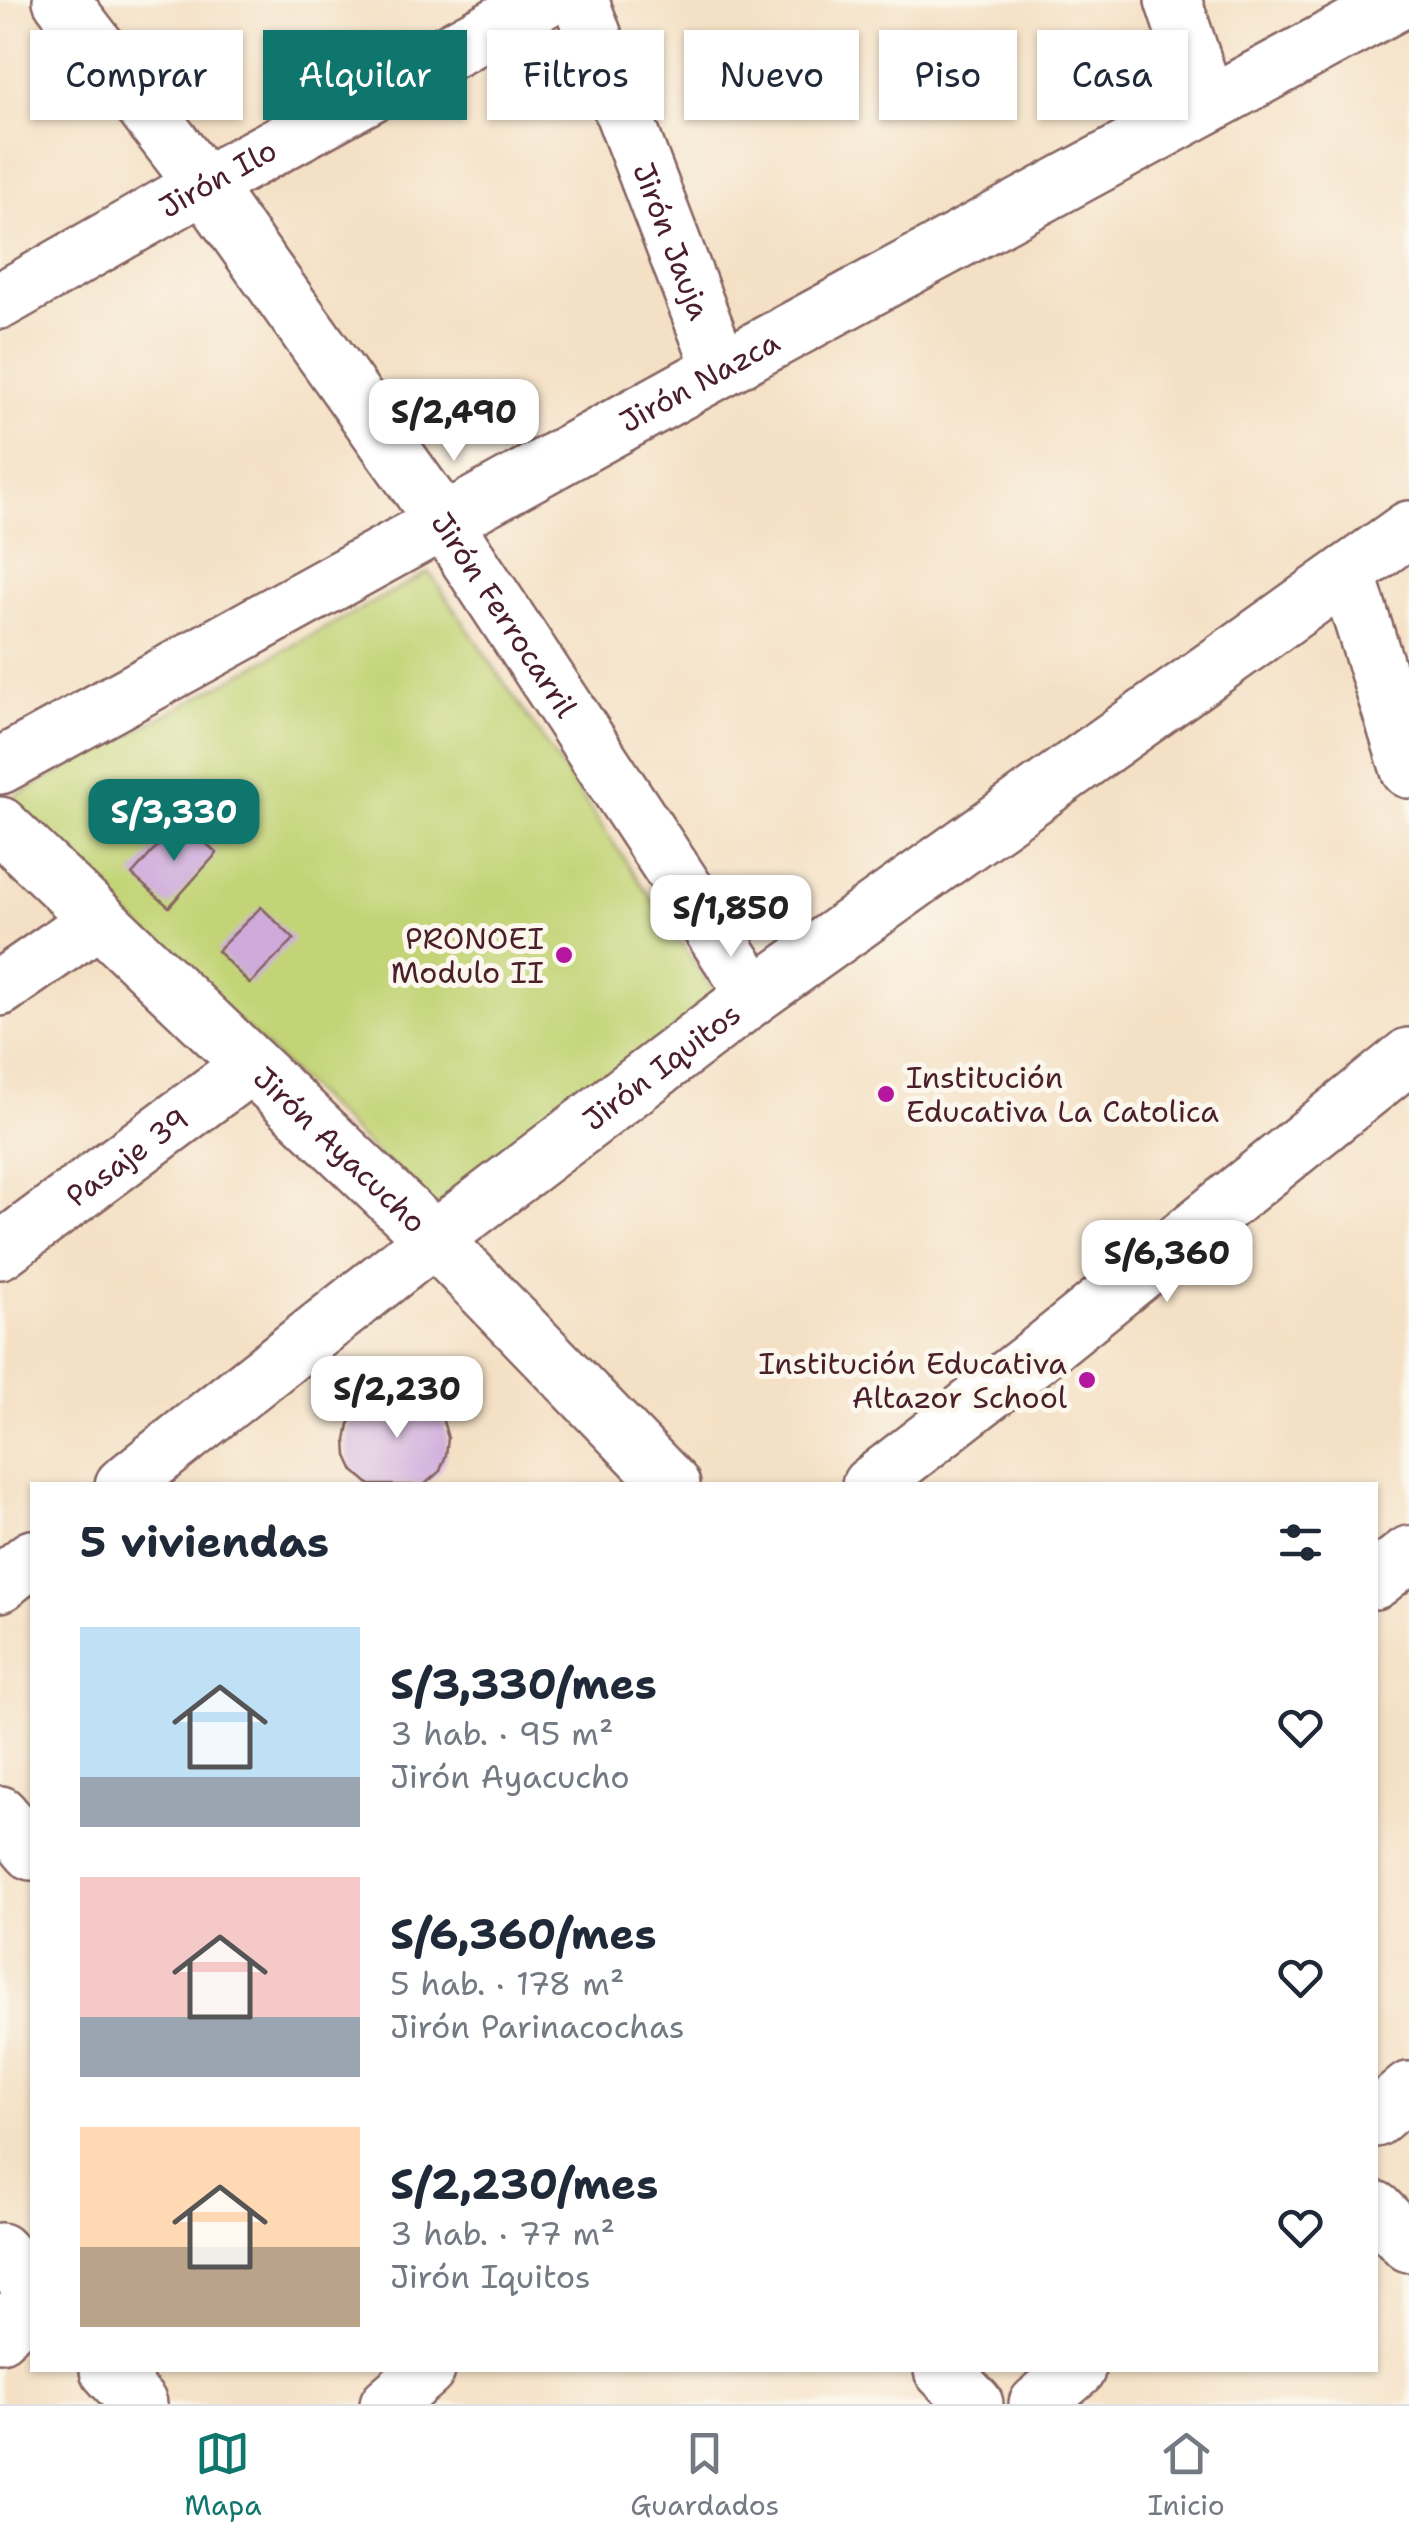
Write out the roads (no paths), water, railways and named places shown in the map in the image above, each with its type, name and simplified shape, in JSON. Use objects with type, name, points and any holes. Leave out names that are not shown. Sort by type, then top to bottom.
[{"type":"street","name":"Jirón Ferrocarril","points":[[61,0],[204,185],[442,521],[755,995]]},
{"type":"street","name":"Jirón Ilo","points":[[0,301],[544,0]]},
{"type":"street","name":"Jirón Jauja","points":[[580,0],[721,368]]},
{"type":"street","points":[[1174,0],[1208,105]]},
{"type":"street","name":"Jirón Nazca","points":[[0,766],[721,368],[1402,0]]},
{"type":"street","name":"Jirón Iquitos","points":[[128,1482],[434,1239],[755,995],[1409,530]]},
{"type":"street","points":[[1347,573],[1409,770]]},
{"type":"street","name":"Jirón Ayacucho","points":[[0,825],[434,1239],[669,1482]]},
{"type":"street","points":[[0,988],[98,920]]},
{"type":"street","points":[[874,1482],[1409,1056]]},
{"type":"street","name":"Pasaje 39","points":[[0,1250],[252,1065]]},
{"type":"street","points":[[1378,1579],[1409,1554]]},
{"type":"street","points":[[0,1584],[30,1560]]},
{"type":"street","points":[[0,1814],[30,1850]]},
{"type":"street","points":[[1378,2116],[1409,2090]]},
{"type":"street","points":[[1378,2212],[1409,2244]]},
{"type":"street","points":[[0,2251],[30,2285]]},
{"type":"street","points":[[0,2334],[30,2304]]},
{"type":"street","points":[[110,2372],[139,2404]]},
{"type":"street","points":[[388,2404],[425,2372]]},
{"type":"street","points":[[944,2372],[975,2404]]},
{"type":"street","points":[[1037,2404],[1075,2372]]},
{"type":"place","name":"PRONOEI Modulo II","points":[[564,955]]},
{"type":"place","name":"Institución Educativa La Catolica","points":[[886,1094]]},
{"type":"place","name":"Institución Educativa Altazor School","points":[[1087,1380]]}]
